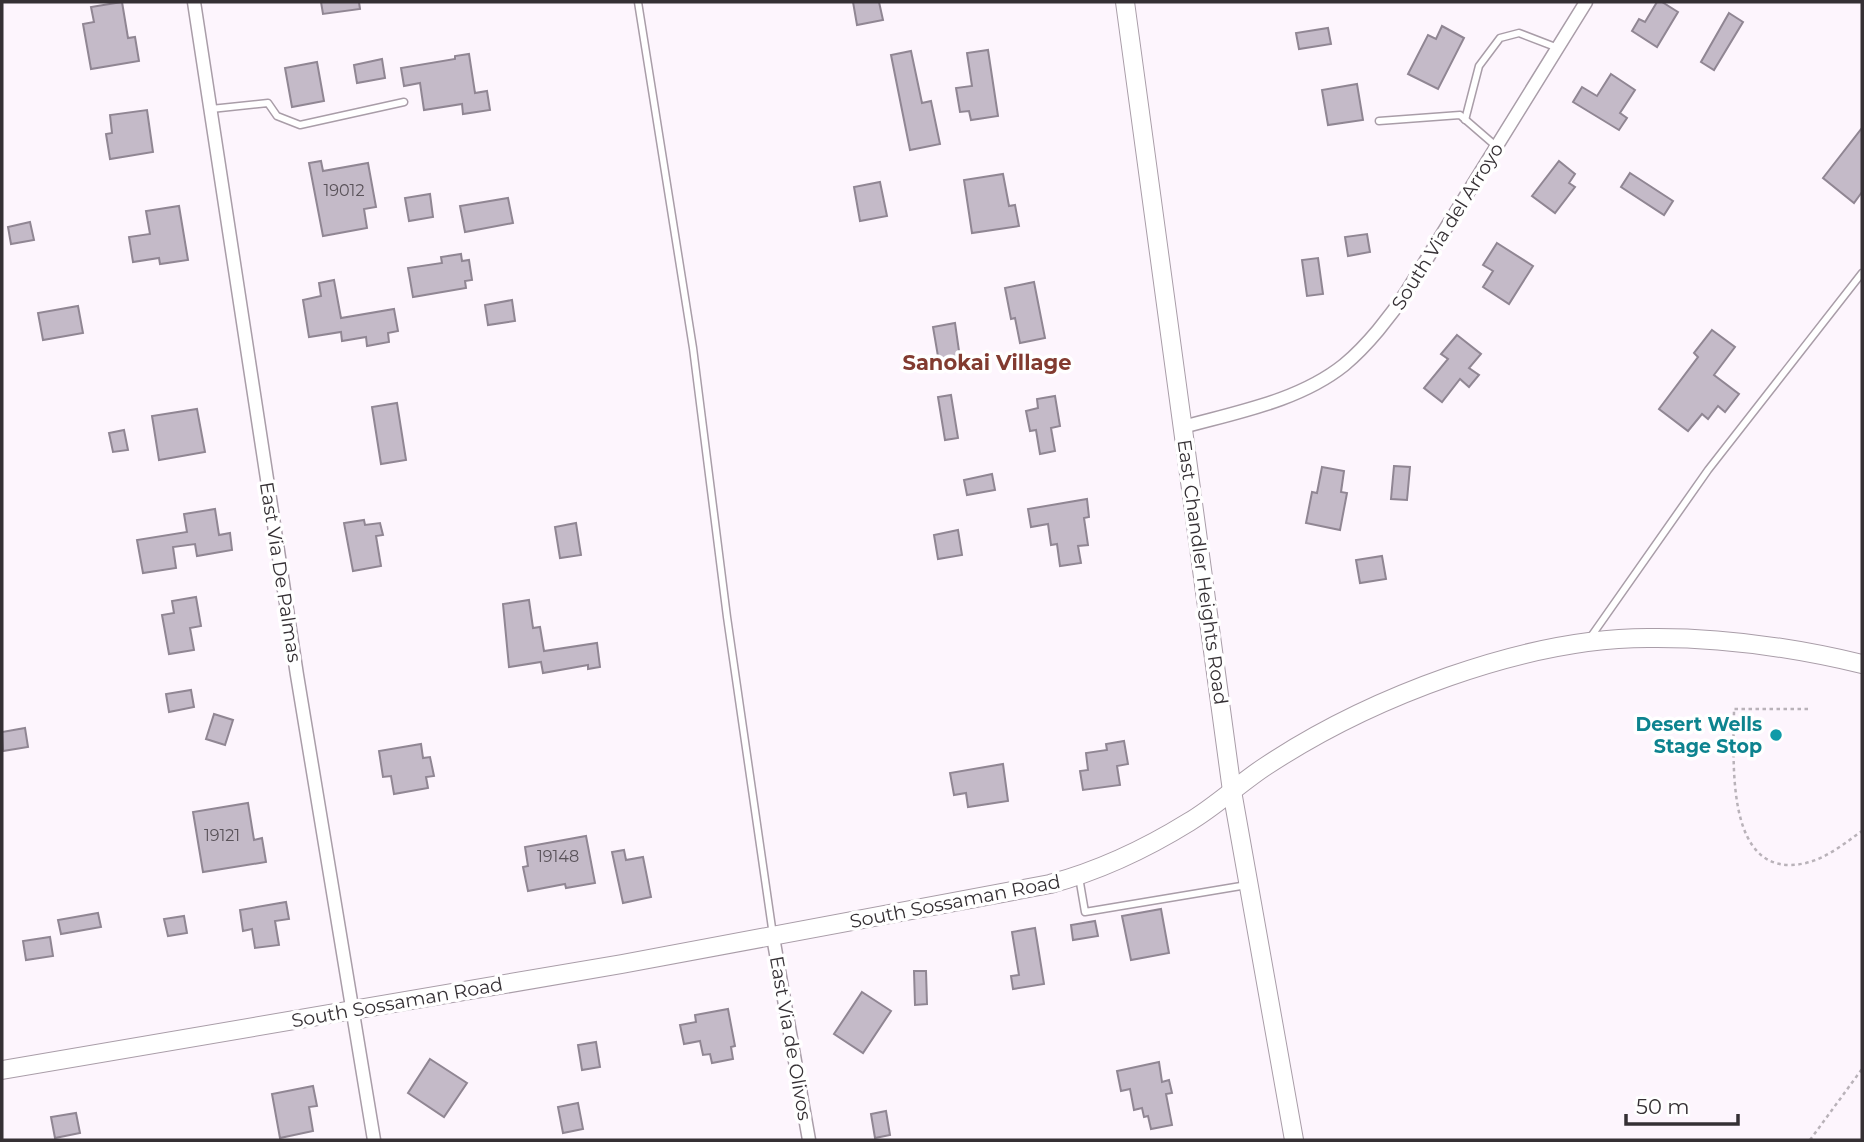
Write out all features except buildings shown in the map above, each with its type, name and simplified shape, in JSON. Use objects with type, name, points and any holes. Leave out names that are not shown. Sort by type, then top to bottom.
[{"type":"main road","name":"East Chandler Heights Road","points":[[1125,2],[1232,791],[1294,1140]]},
{"type":"main road","name":"South Sossaman Road","points":[[2,1070],[773,936],[1050,884],[1131,853],[1190,822],[1266,766],[1327,730],[1395,697],[1462,672],[1528,654],[1587,643],[1645,638],[1714,639],[1779,647],[1862,664]]},
{"type":"street","name":"East Via De Palmas","points":[[194,2],[297,675],[374,1140]]},
{"type":"street","name":"South Via del Arroyo","points":[[1183,427],[1295,394],[1344,365],[1393,313],[1586,2]]},
{"type":"street","name":"East Via de Olivos","points":[[773,936],[809,1140]]},
{"type":"lane","points":[[638,2],[693,348],[727,617],[773,936]]},
{"type":"lane","points":[[1465,120],[1479,66],[1500,38],[1520,33],[1558,48]]},
{"type":"lane","points":[[211,109],[268,103],[277,116],[300,125],[404,103]]},
{"type":"lane","points":[[1380,121],[1460,115],[1497,147]]},
{"type":"lane","points":[[1587,643],[1708,470],[1862,274]]},
{"type":"lane","points":[[1079,875],[1085,912],[1249,885]]},
{"type":"path","points":[[1808,709],[1734,709],[1736,803],[1743,827],[1755,849],[1771,861],[1788,865],[1807,863],[1824,856],[1862,831]]},
{"type":"path","points":[[1810,1140],[1862,1069]]},
{"type":"place","name":"Desert Wells Stage Stop","points":[[1776,735]]},
{"type":"district","name":"Sanokai Village","points":[[987,363]]}]
